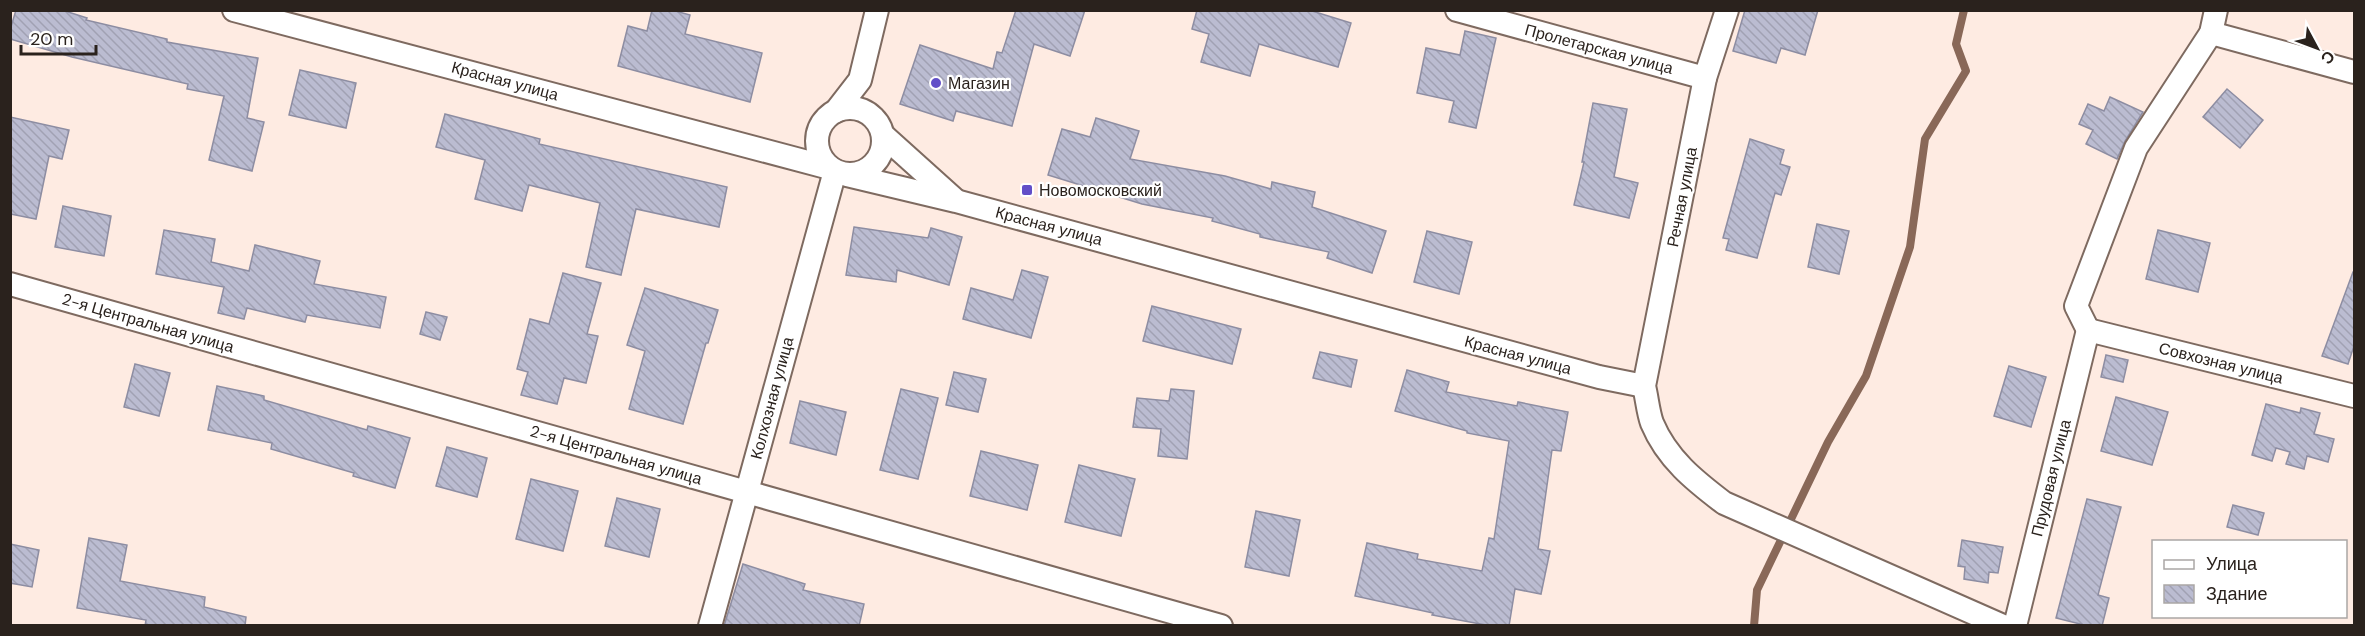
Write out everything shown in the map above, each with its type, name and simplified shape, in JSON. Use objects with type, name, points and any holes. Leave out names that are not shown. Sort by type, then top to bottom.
[{"type":"street","name":"Красная улица","points":[[234,10],[776,152],[837,171],[956,201],[1599,377],[1644,386]]},
{"type":"street","points":[[836,111],[854,108],[871,115],[880,124],[884,136],[884,148],[875,164],[859,174],[837,171],[819,153],[817,141],[819,129],[826,118],[836,111],[860,80],[877,10]]},
{"type":"street","name":"Пролетарская улица","points":[[1457,10],[1706,78]]},
{"type":"street","name":"Речная улица","points":[[1644,386],[1706,78],[1727,10]]},
{"type":"street","points":[[2088,330],[2076,306],[2136,148],[2211,33],[2216,10]]},
{"type":"street","points":[[2211,33],[2355,72]]},
{"type":"street","points":[[860,80],[871,115]]},
{"type":"street","name":"Красная улица","points":[[884,136],[956,201]]},
{"type":"street","name":"Красная улица","points":[[776,152],[799,149],[817,141]]},
{"type":"street","name":"Колхозная улица","points":[[710,626],[837,171]]},
{"type":"street","name":"2-я Центральная улица","points":[[10,284],[1221,626]]},
{"type":"street","name":"Совхозная улица","points":[[2088,330],[2355,396]]},
{"type":"street","name":"Прудовая улица","points":[[2015,626],[2088,330]]},
{"type":"street","points":[[1644,386],[1652,422],[1667,452],[1698,483],[1724,503],[2003,626]]},
{"type":"building","points":[[16,10],[62,10],[87,18],[86,20],[167,39],[167,42],[258,58],[247,118],[264,122],[252,171],[209,160],[224,96],[187,89],[188,84],[72,57],[10,39],[10,30]]},
{"type":"building","points":[[652,10],[672,10],[690,15],[685,34],[762,53],[750,102],[618,66],[628,26],[647,31]]},
{"type":"building","points":[[1016,10],[1085,10],[1070,56],[1034,44],[1012,126],[956,111],[953,121],[900,104],[920,45],[993,69],[997,52],[1002,53]]},
{"type":"building","points":[[1197,10],[1309,10],[1351,23],[1338,67],[1259,44],[1250,76],[1201,62],[1209,34],[1192,29]]},
{"type":"building","points":[[1745,10],[1818,10],[1805,55],[1781,48],[1776,63],[1733,51]]},
{"type":"building","points":[[1465,31],[1496,38],[1476,128],[1449,122],[1454,101],[1417,93],[1426,48],[1460,55]]},
{"type":"building","points":[[300,70],[356,83],[346,128],[289,115]]},
{"type":"building","points":[[2227,89],[2263,120],[2240,148],[2203,117]]},
{"type":"building","points":[[2110,97],[2143,112],[2117,159],[2086,144],[2093,130],[2079,124],[2088,104],[2104,111]]},
{"type":"building","points":[[1593,103],[1627,109],[1614,177],[1638,183],[1629,218],[1574,205],[1584,162],[1582,162]]},
{"type":"building","points":[[445,114],[540,139],[539,144],[727,187],[719,227],[636,209],[621,275],[586,267],[600,203],[529,185],[522,211],[475,199],[485,160],[436,147]]},
{"type":"building","points":[[10,117],[69,130],[62,159],[49,156],[36,219],[10,214]]},
{"type":"building","points":[[1096,118],[1139,131],[1130,159],[1225,176],[1271,189],[1272,182],[1315,192],[1312,207],[1386,231],[1372,273],[1327,258],[1329,252],[1260,237],[1260,234],[1212,221],[1213,218],[1142,204],[1048,175],[1062,129],[1090,137]]},
{"type":"building","points":[[1750,139],[1784,150],[1780,164],[1790,167],[1781,195],[1775,193],[1757,258],[1726,250],[1729,239],[1723,238]]},
{"type":"building","points":[[63,206],[111,216],[104,256],[55,247]]},
{"type":"building","points":[[1817,224],[1849,231],[1839,274],[1808,267]]},
{"type":"building","points":[[854,227],[928,238],[931,228],[962,237],[949,285],[897,270],[896,282],[846,275]]},
{"type":"building","points":[[164,230],[215,239],[211,262],[249,271],[255,245],[320,261],[314,284],[386,297],[380,328],[307,315],[305,322],[247,308],[244,319],[218,313],[224,287],[156,274]]},
{"type":"building","points":[[2158,230],[2210,243],[2198,292],[2146,279]]},
{"type":"building","points":[[1427,231],[1472,242],[1459,294],[1414,282]]},
{"type":"building","points":[[1022,270],[1048,277],[1031,338],[963,319],[971,288],[1013,300]]},
{"type":"building","points":[[2353,272],[2355,272],[2355,343],[2348,364],[2322,356]]},
{"type":"building","points":[[563,273],[601,283],[587,334],[598,336],[586,383],[564,378],[557,404],[521,395],[528,372],[517,369],[530,319],[549,324]]},
{"type":"building","points":[[645,288],[718,310],[683,424],[629,409],[645,351],[627,345]]},
{"type":"building","points":[[1152,306],[1241,329],[1232,364],[1143,341]]},
{"type":"building","points":[[426,312],[447,317],[440,340],[420,334]]},
{"type":"building","points":[[1320,352],[1357,360],[1351,387],[1313,378]]},
{"type":"building","points":[[2106,355],[2128,360],[2123,382],[2101,377]]},
{"type":"building","points":[[135,364],[170,373],[159,416],[124,407]]},
{"type":"building","points":[[2009,366],[2046,377],[2031,427],[1994,416]]},
{"type":"building","points":[[1407,370],[1449,382],[1446,392],[1517,406],[1518,402],[1568,412],[1561,451],[1552,450],[1538,549],[1550,551],[1541,594],[1515,589],[1509,626],[1491,626],[1432,615],[1433,613],[1355,596],[1367,543],[1418,554],[1417,559],[1482,571],[1489,538],[1494,539],[1509,441],[1467,433],[1467,431],[1395,411]]},
{"type":"building","points":[[954,372],[986,379],[978,412],[946,405]]},
{"type":"building","points":[[217,386],[264,396],[264,400],[367,430],[368,426],[410,438],[395,488],[353,476],[354,473],[271,449],[272,443],[208,430]]},
{"type":"building","points":[[901,389],[938,398],[918,479],[880,470]]},
{"type":"building","points":[[1171,389],[1194,391],[1187,459],[1158,456],[1161,429],[1133,427],[1137,398],[1169,401]]},
{"type":"building","points":[[2116,397],[2168,412],[2152,465],[2101,451]]},
{"type":"building","points":[[800,401],[846,412],[836,455],[790,443]]},
{"type":"building","points":[[2266,404],[2300,413],[2301,408],[2320,413],[2314,434],[2334,439],[2328,462],[2307,456],[2304,469],[2286,464],[2290,452],[2276,448],[2272,461],[2252,455]]},
{"type":"building","points":[[447,447],[487,458],[477,497],[436,486]]},
{"type":"building","points":[[981,451],[1038,465],[1027,510],[970,496]]},
{"type":"building","points":[[1079,465],[1135,479],[1121,536],[1065,522]]},
{"type":"building","points":[[531,479],[578,491],[563,551],[516,539]]},
{"type":"building","points":[[617,498],[660,509],[649,557],[605,546]]},
{"type":"building","points":[[2087,499],[2121,507],[2098,595],[2109,598],[2102,626],[2088,626],[2056,618]]},
{"type":"building","points":[[2233,505],[2264,513],[2258,535],[2227,527]]},
{"type":"building","points":[[1256,511],[1300,520],[1289,576],[1245,567]]},
{"type":"building","points":[[89,538],[127,545],[120,581],[205,597],[204,607],[246,617],[245,626],[145,626],[146,620],[77,608]]},
{"type":"building","points":[[1962,540],[2003,547],[1998,573],[1989,572],[1988,583],[1964,579],[1965,567],[1958,566]]},
{"type":"building","points":[[10,544],[39,550],[32,587],[10,583]]},
{"type":"building","points":[[743,564],[805,584],[803,590],[864,604],[859,626],[724,626]]},
{"type":"waterway","points":[[1754,626],[1757,590],[1828,442],[1866,376],[1910,247],[1925,139],[1966,71],[1956,44],[1964,10]]},
{"type":"place","name":"Магазин","points":[[936,83]]},
{"type":"place","name":"Новомосковский","points":[[1027,190]]}]
